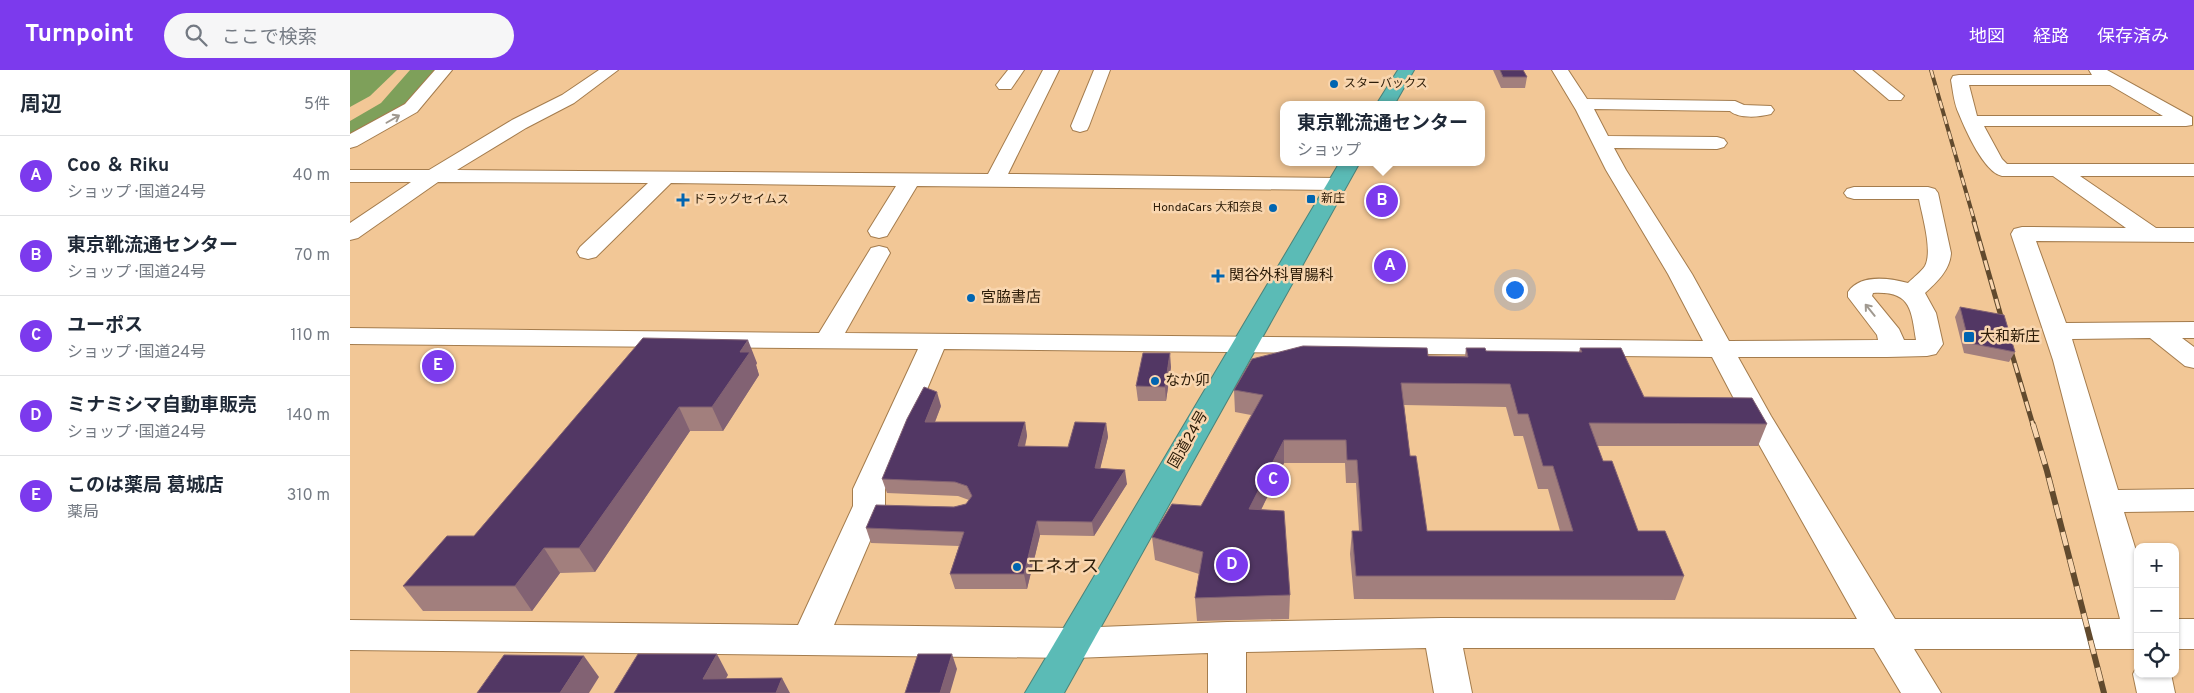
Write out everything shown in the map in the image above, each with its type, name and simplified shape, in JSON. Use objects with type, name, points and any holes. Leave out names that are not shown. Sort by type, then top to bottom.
[{"type":"highway","points":[[1387,101],[1406,70]]},
{"type":"highway","name":"国道24号","points":[[1044,693],[1344,173]]},
{"type":"street","points":[[350,142],[411,108],[444,70]]},
{"type":"street","points":[[350,233],[432,177],[519,124],[568,99],[610,70]]},
{"type":"street","points":[[1005,85],[1016,70]]},
{"type":"street","points":[[995,180],[1051,70]]},
{"type":"street","points":[[1080,126],[1102,70]]},
{"type":"street","points":[[1560,70],[1582,104],[1616,170],[1680,274],[1719,349],[1884,633],[1922,693]]},
{"type":"street","points":[[1862,70],[1896,96]]},
{"type":"street","points":[[2094,70],[2190,123]]},
{"type":"street","points":[[2113,80],[1959,80],[1967,113],[1994,162],[2002,170],[2194,170]]},
{"type":"street","points":[[1582,104],[1735,106],[1739,110],[1765,110]]},
{"type":"street","points":[[1972,121],[2190,123]]},
{"type":"street","points":[[1601,142],[1717,143]]},
{"type":"street","points":[[2058,170],[2151,235]]},
{"type":"street","points":[[350,176],[995,180],[1344,173]]},
{"type":"street","points":[[588,252],[666,177]]},
{"type":"street","points":[[827,341],[910,180]]},
{"type":"street","points":[[1854,193],[1928,193],[1939,250],[1938,260],[1934,269],[1911,293]]},
{"type":"street","points":[[2134,605],[2066,360],[2022,234],[2194,235]]},
{"type":"street","points":[[350,336],[1719,349],[1887,349],[1918,349],[1927,348],[1930,344],[1922,304],[1911,293],[1890,286],[1864,288],[1860,292],[1860,297],[1890,334],[1892,343],[1887,349]]},
{"type":"street","points":[[2055,331],[2194,330]]},
{"type":"street","points":[[2157,331],[2194,360]]},
{"type":"street","points":[[809,641],[884,506],[869,489],[934,342]]},
{"type":"street","points":[[2105,501],[2194,500]]},
{"type":"street","points":[[1442,633],[1453,693]]},
{"type":"street","points":[[350,635],[1074,643],[1227,637],[1442,633],[2134,634]]},
{"type":"street","points":[[2179,634],[2194,634]]},
{"type":"street","points":[[1227,637],[1227,693]]},
{"type":"street","points":[[2153,678],[2156,693]]},
{"type":"shaded area","points":[[350,70],[397,70],[370,96],[350,107]]},
{"type":"building","points":[[1500,70],[1523,70],[1527,77],[1503,77]]},
{"type":"building","points":[[1960,307],[2004,315],[2015,352],[1969,343]]},
{"type":"building","points":[[643,338],[748,340],[740,352],[750,352],[712,407],[679,407],[579,548],[544,548],[515,586],[403,586],[447,536],[474,536]]},
{"type":"building","points":[[1303,346],[1427,348],[1428,356],[1468,357],[1466,348],[1485,348],[1486,351],[1582,352],[1580,348],[1621,348],[1644,397],[1752,398],[1767,424],[1589,423],[1603,461],[1612,461],[1638,531],[1665,531],[1684,576],[1356,576],[1352,531],[1362,531],[1357,460],[1347,460],[1346,440],[1284,440],[1249,509],[1284,511],[1290,595],[1195,598],[1203,552],[1152,537],[1172,504],[1201,506],[1263,395],[1234,390],[1252,359]],"holes":[[[1401,383],[1510,384],[1518,414],[1528,414],[1543,466],[1553,466],[1573,531],[1427,531],[1416,456],[1410,456]]]},
{"type":"building","points":[[1143,353],[1170,353],[1165,387],[1136,386]]},
{"type":"building","points":[[924,387],[937,392],[925,422],[1025,422],[1018,446],[1068,447],[1075,422],[1106,423],[1095,468],[1125,470],[1092,522],[1037,521],[1024,574],[950,574],[964,532],[866,528],[876,505],[954,507],[966,504],[972,496],[967,486],[955,482],[882,479],[907,419]]},
{"type":"building","points":[[638,654],[717,654],[703,679],[782,678],[776,693],[614,693]]},
{"type":"building","points":[[918,654],[952,654],[940,693],[905,693]]},
{"type":"building","points":[[504,655],[584,656],[560,693],[477,693]]},
{"type":"waterway","points":[[350,134],[391,109],[424,70]]},
{"type":"waterway","points":[[350,124],[367,124]]},
{"type":"railway","points":[[1931,70],[1975,223]]},
{"type":"railway","points":[[1974,222],[2004,327]]},
{"type":"railway","points":[[2009,344],[2033,425]]},
{"type":"railway","points":[[2033,424],[2047,471],[2104,693]]},
{"type":"place","name":"スターバックス","points":[[1334,84]]},
{"type":"place","name":"新庄","points":[[1311,199]]},
{"type":"place","name":"ドラッグセイムス","points":[[683,200]]},
{"type":"place","name":"東京靴流通センター","points":[[1382,201]]},
{"type":"place","name":"HondaCars 大和奈良","points":[[1273,208]]},
{"type":"place","name":"Coo ＆ Riku","points":[[1390,266]]},
{"type":"place","name":"関谷外科胃腸科","points":[[1218,276]]},
{"type":"place","name":"宮脇書店","points":[[971,298]]},
{"type":"place","name":"大和新庄","points":[[1969,337]]},
{"type":"place","name":"このは薬局 葛城店","points":[[438,366]]},
{"type":"place","name":"なか卯","points":[[1155,381]]},
{"type":"place","name":"ユーポス","points":[[1273,480]]},
{"type":"place","name":"ミナミシマ自動車販売","points":[[1232,565]]},
{"type":"place","name":"エネオス","points":[[1017,567]]}]
